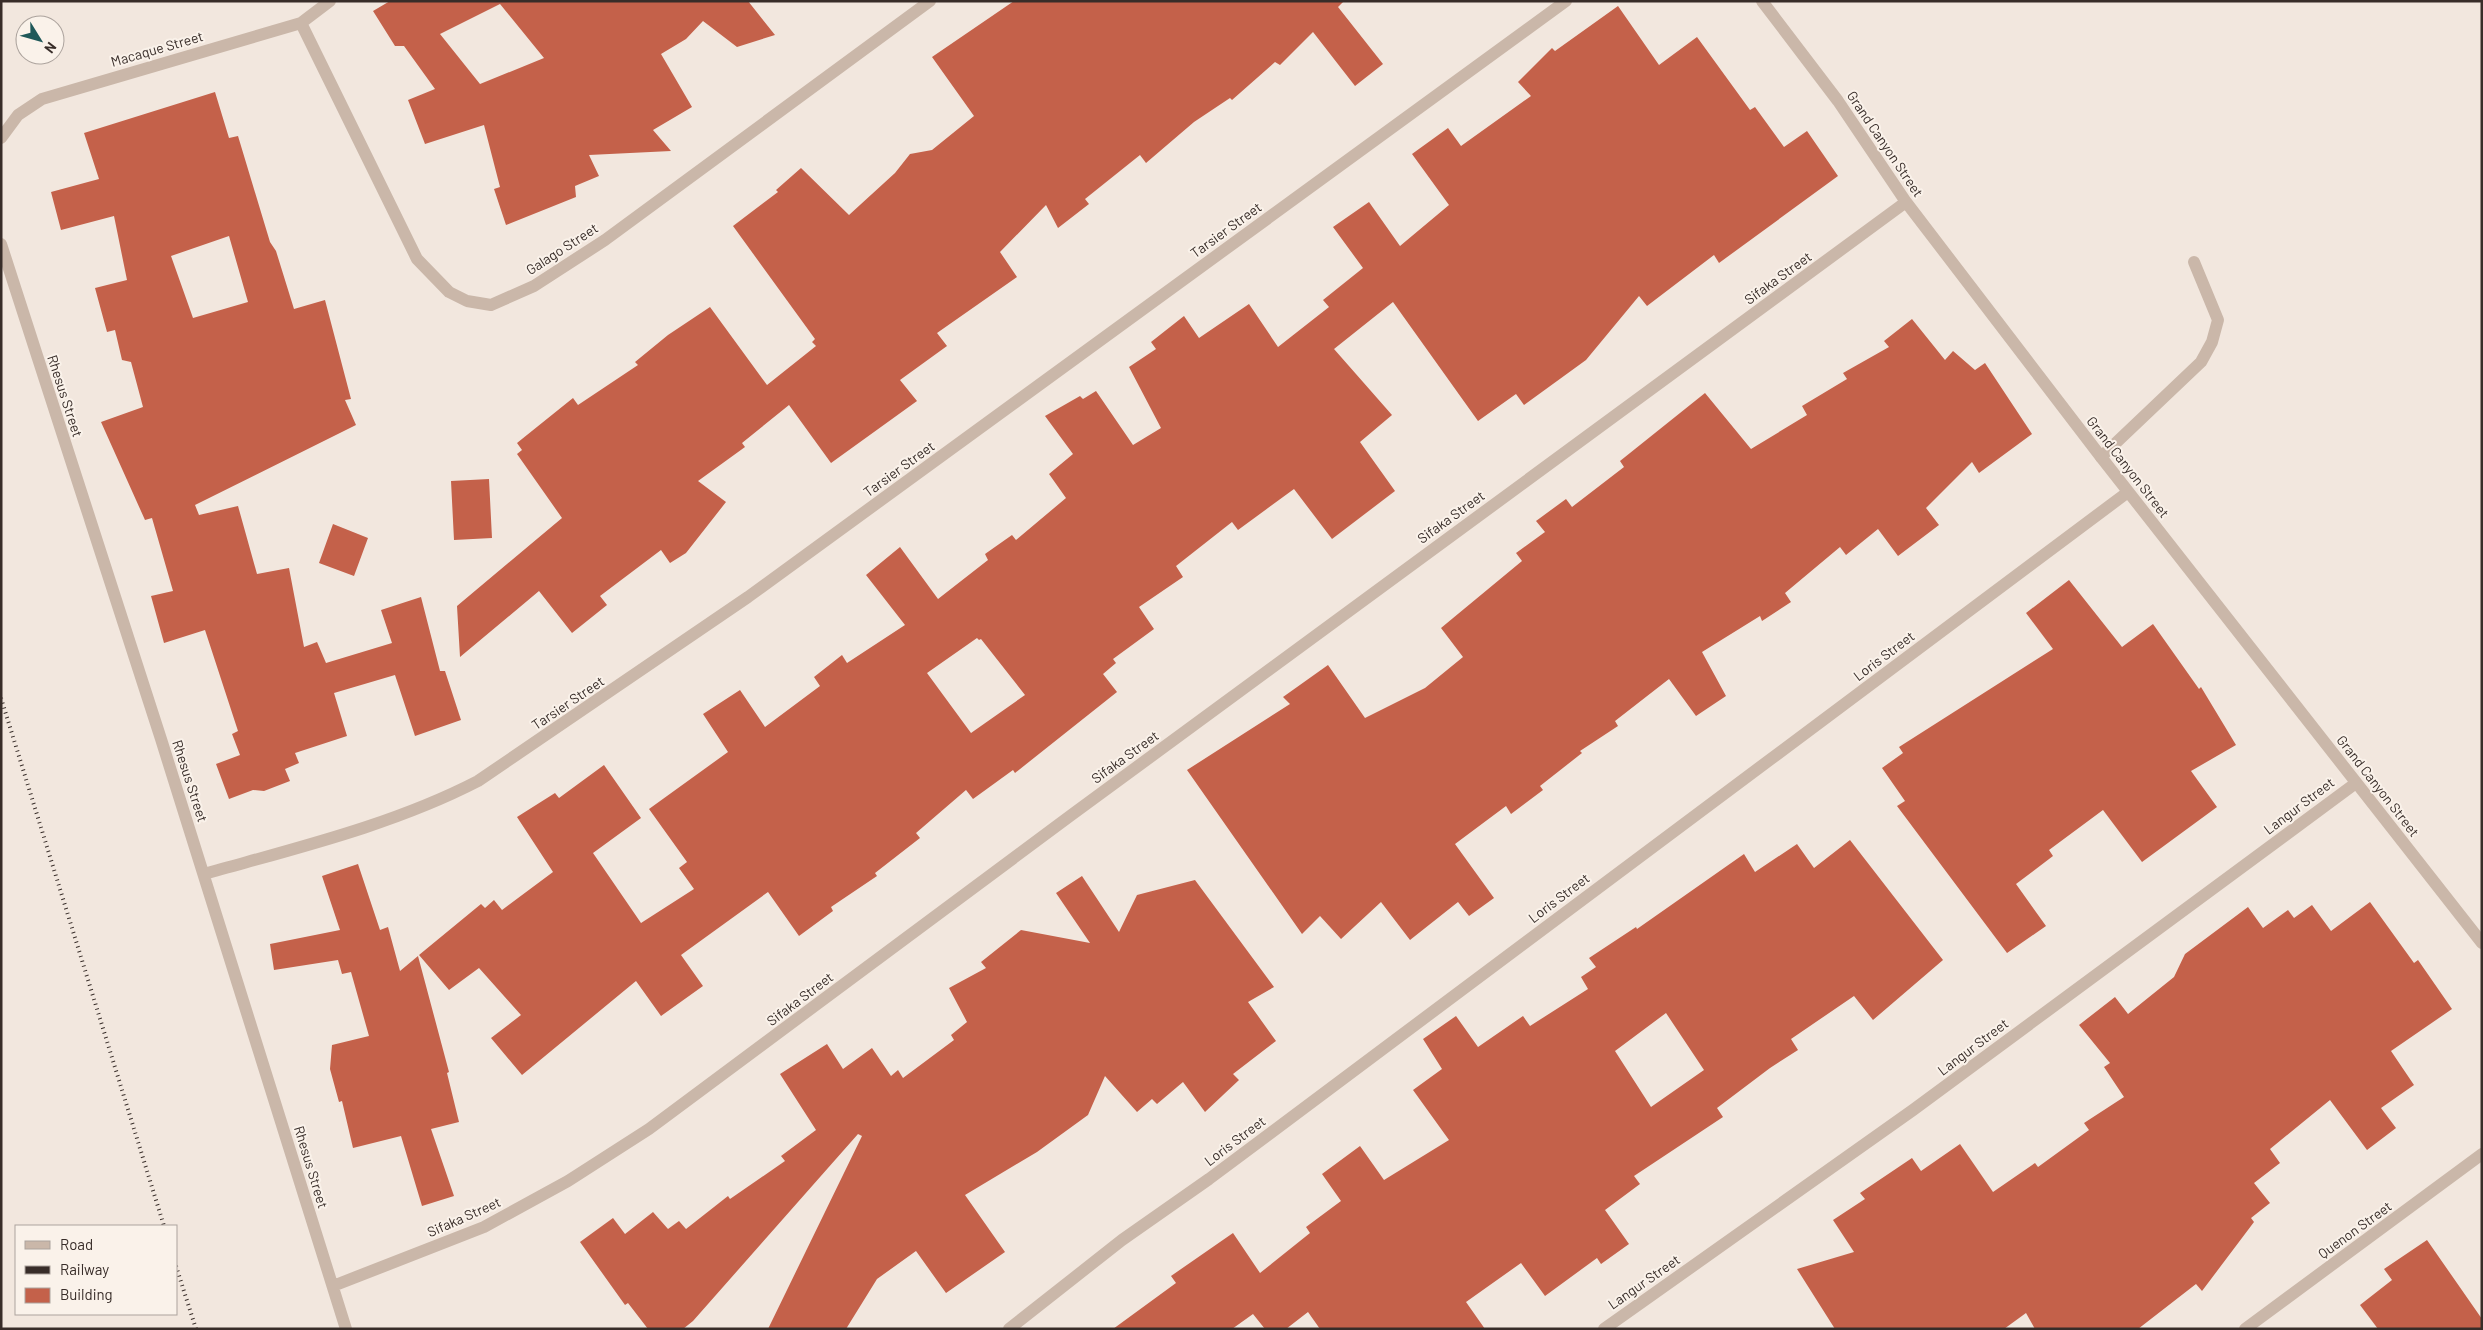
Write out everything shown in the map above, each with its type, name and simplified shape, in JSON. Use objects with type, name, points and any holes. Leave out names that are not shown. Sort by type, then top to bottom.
[{"type":"street","name":"Macaque Street","points":[[1,138],[18,115],[42,99],[301,23],[330,1]]},
{"type":"street","name":"Galago Street","points":[[301,23],[417,259],[449,292],[467,301],[490,305],[534,286],[605,240],[930,1]]},
{"type":"street","name":"Tarsier Street","points":[[204,874],[305,846],[438,802],[478,781],[748,598],[1566,1]]},
{"type":"street","name":"Grand Canyon Street","points":[[1762,1],[1838,101],[1906,202],[2101,458],[2482,943]]},
{"type":"street","name":"Sifaka Street","points":[[333,1286],[484,1227],[568,1181],[650,1129],[1070,816],[1906,202]]},
{"type":"street","name":"Rhesus Street","points":[[1,244],[204,874],[346,1329]]},
{"type":"street","points":[[2101,458],[2201,362],[2212,342],[2218,320],[2194,262]]},
{"type":"street","name":"Loris Street","points":[[1009,1329],[1020,1318],[1122,1240],[1208,1179],[2128,492]]},
{"type":"street","name":"Langur Street","points":[[1604,1329],[1914,1110],[2356,783]]},
{"type":"street","name":"Quenon Street","points":[[2245,1329],[2482,1154]]},
{"type":"building","points":[[390,1],[748,1],[775,35],[737,47],[703,21],[686,39],[661,54],[692,107],[653,130],[671,151],[589,155],[599,176],[575,186],[576,197],[506,225],[494,189],[500,187],[484,125],[425,144],[408,100],[435,89],[404,46],[395,46],[373,11]],"holes":[[[500,4],[544,58],[480,84],[440,34]]]},
{"type":"building","points":[[1014,1],[1344,1],[1338,7],[1383,64],[1355,86],[1313,32],[1280,65],[1275,62],[1232,100],[1230,98],[1194,122],[1146,163],[1140,155],[1085,199],[1089,204],[1058,228],[1046,205],[1000,252],[1017,277],[937,333],[947,346],[900,380],[917,401],[831,463],[789,405],[742,443],[745,447],[698,481],[726,502],[686,553],[670,563],[661,550],[600,596],[607,605],[572,633],[539,591],[460,657],[457,606],[562,518],[517,454],[522,450],[517,443],[573,398],[578,405],[638,365],[635,362],[668,335],[710,307],[767,385],[816,346],[812,342],[815,339],[733,226],[778,192],[776,190],[801,168],[849,215],[895,173],[910,154],[932,150],[974,116],[932,57]]},
{"type":"building","points":[[1618,6],[1659,65],[1697,37],[1750,110],[1755,107],[1784,147],[1807,131],[1838,176],[1719,263],[1714,255],[1647,306],[1639,296],[1586,360],[1524,405],[1516,394],[1478,421],[1393,302],[1334,349],[1392,415],[1360,442],[1395,491],[1332,539],[1294,489],[1238,530],[1232,522],[1176,566],[1183,577],[1139,607],[1154,629],[1113,659],[1116,663],[1103,674],[1117,692],[1015,773],[1013,770],[973,799],[966,790],[916,833],[920,838],[875,873],[877,876],[831,907],[833,911],[799,936],[768,892],[681,955],[703,986],[661,1016],[636,981],[522,1075],[491,1038],[521,1015],[479,968],[449,990],[419,955],[481,904],[485,908],[494,900],[502,910],[553,872],[517,817],[555,793],[559,798],[604,765],[641,818],[593,853],[641,923],[694,889],[679,868],[687,862],[649,809],[728,752],[703,714],[740,690],[765,727],[820,686],[814,677],[842,655],[847,663],[905,625],[866,575],[900,547],[938,599],[988,560],[985,554],[1012,535],[1016,540],[1066,498],[1049,474],[1073,454],[1045,416],[1080,396],[1083,399],[1096,391],[1133,445],[1161,428],[1129,367],[1156,349],[1151,342],[1184,316],[1199,338],[1249,304],[1278,347],[1329,307],[1323,300],[1363,268],[1333,227],[1369,202],[1400,246],[1449,205],[1412,154],[1448,128],[1461,146],[1531,96],[1518,82],[1552,48],[1555,51]],"holes":[[[977,638],[981,639],[1025,695],[971,733],[927,673]]]},
{"type":"building","points":[[215,92],[229,138],[238,136],[270,242],[276,251],[294,309],[325,300],[351,399],[345,400],[356,425],[195,505],[199,515],[238,506],[257,574],[289,568],[304,647],[317,642],[326,663],[392,643],[381,610],[421,597],[440,671],[445,671],[461,720],[415,736],[395,675],[334,693],[347,736],[295,753],[299,763],[285,769],[290,781],[264,791],[253,790],[229,799],[216,764],[240,755],[232,734],[238,731],[205,630],[164,643],[151,596],[173,591],[152,518],[145,520],[101,422],[143,407],[131,362],[122,360],[115,330],[107,332],[95,288],[127,280],[114,216],[61,230],[51,192],[99,179],[84,133]],"holes":[[[229,236],[248,302],[193,318],[171,256]]]},
{"type":"building","points":[[1912,319],[1945,360],[1953,351],[1975,370],[1985,363],[2032,434],[1979,473],[1972,462],[1926,508],[1939,525],[1898,556],[1878,529],[1846,555],[1840,547],[1785,593],[1791,602],[1762,621],[1760,616],[1702,652],[1726,696],[1696,716],[1669,679],[1615,721],[1618,726],[1580,751],[1582,753],[1540,786],[1543,790],[1511,814],[1506,806],[1455,844],[1494,898],[1469,916],[1458,902],[1410,940],[1381,902],[1341,939],[1320,916],[1302,934],[1187,770],[1290,704],[1283,697],[1328,665],[1365,718],[1425,688],[1463,657],[1441,628],[1522,561],[1516,553],[1545,532],[1536,521],[1566,499],[1572,507],[1624,467],[1620,461],[1705,393],[1751,449],[1807,415],[1802,406],[1847,379],[1843,373],[1889,347],[1884,341]]},
{"type":"building","points":[[489,479],[492,538],[454,540],[451,481]]},
{"type":"building","points":[[333,524],[368,538],[354,576],[319,563]]},
{"type":"building","points":[[2069,580],[2122,647],[2153,624],[2199,689],[2201,687],[2236,745],[2191,771],[2217,807],[2142,862],[2103,810],[2049,850],[2053,856],[2016,884],[2046,926],[2007,953],[1897,806],[1905,801],[1882,768],[1903,753],[1899,747],[2053,649],[2026,613]]},
{"type":"building","points":[[1850,840],[1943,960],[1873,1020],[1854,996],[1791,1039],[1798,1050],[1770,1068],[1717,1108],[1723,1117],[1634,1176],[1640,1184],[1605,1210],[1629,1244],[1601,1264],[1597,1258],[1545,1296],[1521,1263],[1466,1302],[1485,1329],[1320,1329],[1308,1312],[1286,1329],[1265,1329],[1253,1314],[1232,1329],[1113,1329],[1176,1283],[1171,1276],[1233,1233],[1260,1273],[1310,1233],[1306,1227],[1341,1201],[1322,1174],[1360,1146],[1384,1180],[1449,1140],[1413,1090],[1442,1069],[1423,1039],[1456,1016],[1478,1047],[1523,1016],[1530,1026],[1588,989],[1581,977],[1596,967],[1589,958],[1636,927],[1637,929],[1744,854],[1755,872],[1797,844],[1814,868]],"holes":[[[1666,1013],[1704,1070],[1651,1107],[1615,1051]]]},
{"type":"building","points":[[358,864],[380,930],[388,927],[400,971],[418,956],[449,1072],[447,1073],[459,1122],[431,1129],[454,1196],[422,1206],[401,1136],[353,1148],[342,1101],[339,1102],[330,1069],[332,1045],[369,1036],[351,972],[342,974],[338,960],[274,970],[270,944],[340,930],[322,876]]},
{"type":"building","points":[[1082,876],[1119,932],[1137,895],[1195,880],[1274,987],[1248,1002],[1276,1041],[1233,1074],[1239,1080],[1205,1112],[1183,1082],[1157,1104],[1152,1099],[1137,1112],[1105,1076],[1088,1115],[1037,1152],[965,1195],[1005,1252],[946,1293],[916,1251],[877,1279],[846,1329],[768,1329],[862,1136],[858,1134],[693,1321],[683,1329],[648,1329],[628,1303],[625,1305],[580,1242],[613,1218],[625,1234],[653,1212],[668,1229],[679,1221],[686,1229],[728,1196],[730,1199],[785,1161],[781,1156],[816,1130],[780,1074],[827,1044],[843,1069],[872,1048],[891,1076],[898,1070],[903,1078],[954,1040],[951,1035],[967,1022],[949,988],[986,968],[981,962],[1021,930],[1090,943],[1056,893]]},
{"type":"building","points":[[2370,902],[2414,963],[2418,960],[2452,1009],[2391,1051],[2414,1085],[2381,1108],[2396,1128],[2367,1150],[2330,1100],[2270,1149],[2280,1163],[2254,1183],[2270,1203],[2251,1218],[2254,1222],[2202,1291],[2196,1284],[2138,1329],[2035,1329],[2026,1313],[2004,1329],[1835,1329],[1797,1269],[1854,1252],[1833,1220],[1865,1199],[1860,1193],[1912,1158],[1921,1171],[1960,1144],[1993,1192],[2035,1163],[2038,1167],[2089,1130],[2084,1123],[2124,1097],[2104,1067],[2110,1063],[2079,1025],[2115,997],[2128,1014],[2174,977],[2185,954],[2248,907],[2263,928],[2288,910],[2294,918],[2312,905],[2331,931]]},
{"type":"building","points":[[2427,1240],[2482,1319],[2482,1329],[2378,1329],[2360,1305],[2392,1280],[2384,1269]]},
{"type":"railway","points":[[1,698],[164,1225]]},
{"type":"railway","points":[[178,1272],[196,1329]]}]
